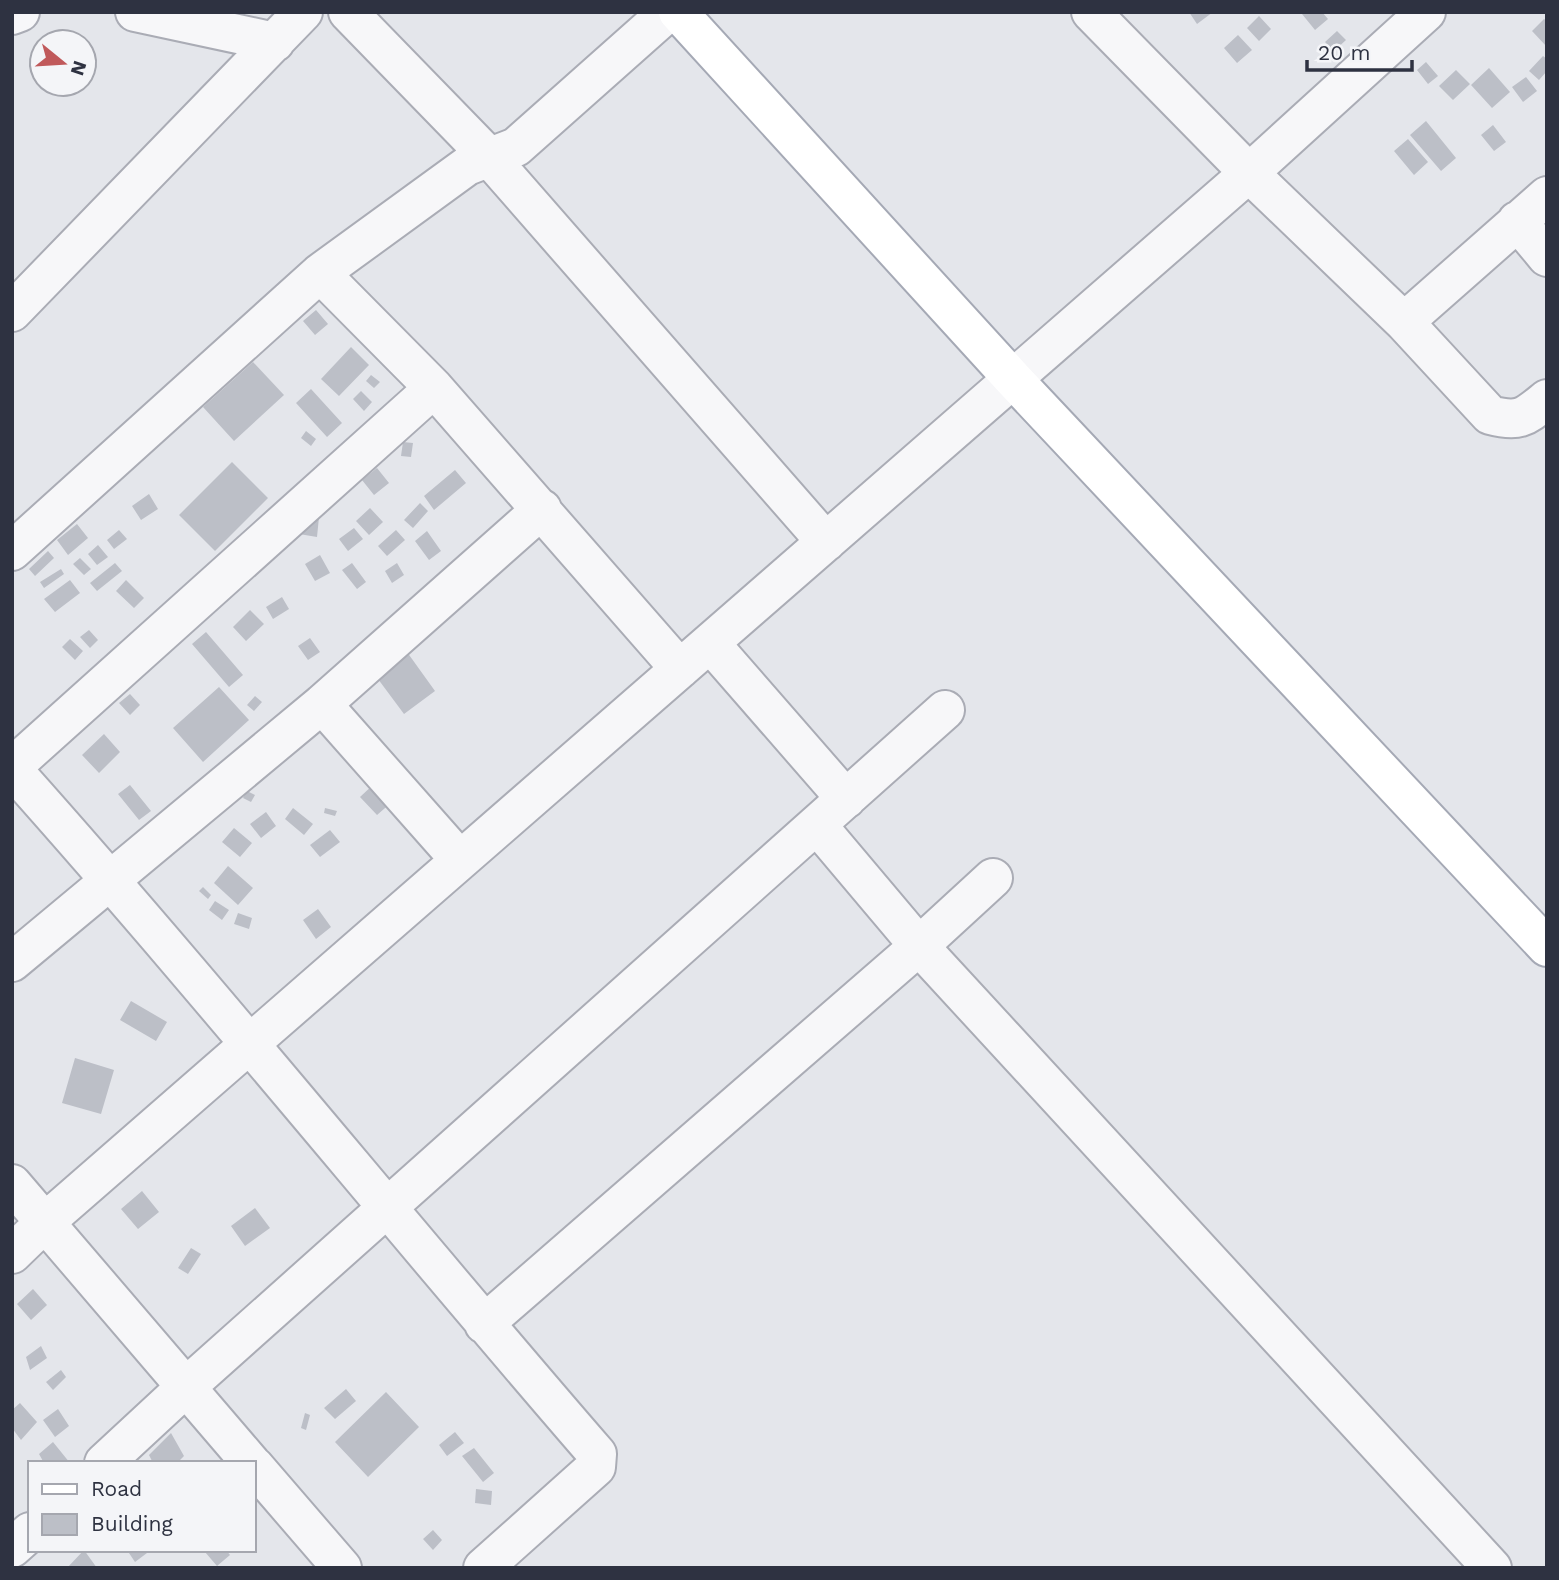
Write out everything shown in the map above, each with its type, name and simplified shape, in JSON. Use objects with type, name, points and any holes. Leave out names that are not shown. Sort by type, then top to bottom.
[{"type":"main road","points":[[678,12],[1013,379],[1547,947]]},
{"type":"street","points":[[12,15],[20,12]]},
{"type":"street","points":[[135,12],[275,42]]},
{"type":"street","points":[[17,300],[303,12]]},
{"type":"street","points":[[348,12],[489,157],[825,542]]},
{"type":"street","points":[[19,531],[320,272],[467,166],[516,147],[668,12]]},
{"type":"street","points":[[12,1254],[44,1223],[1249,173],[1426,12]]},
{"type":"street","points":[[1100,16],[1249,173],[1404,322],[1490,415],[1509,420],[1524,418],[1547,399]]},
{"type":"street","points":[[1404,322],[1547,196]]},
{"type":"street","points":[[1517,221],[1547,257]]},
{"type":"street","points":[[320,272],[434,388],[680,669]]},
{"type":"street","points":[[434,388],[12,768],[110,879],[484,1324],[597,1454],[596,1467],[483,1568]]},
{"type":"street","points":[[12,962],[322,704],[542,509]]},
{"type":"street","points":[[710,643],[846,799]]},
{"type":"street","points":[[322,704],[460,860]]},
{"type":"street","points":[[106,1461],[944,710]]},
{"type":"street","points":[[817,825],[919,946],[1492,1568]]},
{"type":"street","points":[[484,1324],[919,946],[993,878]]},
{"type":"street","points":[[12,1184],[249,1461]]},
{"type":"street","points":[[256,1469],[342,1568]]},
{"type":"street","points":[[12,1548],[28,1534]]},
{"type":"building","points":[[1189,12],[1213,12],[1197,24]]},
{"type":"building","points":[[1322,12],[1328,19],[1315,30],[1302,14]]},
{"type":"building","points":[[1259,16],[1271,29],[1259,41],[1247,28]]},
{"type":"building","points":[[1544,19],[1547,21],[1547,47],[1532,31]]},
{"type":"building","points":[[1337,31],[1346,40],[1334,51],[1325,42]]},
{"type":"building","points":[[1238,35],[1252,50],[1237,63],[1224,48]]},
{"type":"building","points":[[1543,56],[1547,59],[1547,71],[1539,80],[1529,71]]},
{"type":"building","points":[[1426,62],[1438,76],[1428,84],[1417,70]]},
{"type":"building","points":[[1489,68],[1510,92],[1492,108],[1471,85]]},
{"type":"building","points":[[1456,70],[1470,84],[1453,100],[1439,86]]},
{"type":"building","points":[[1526,77],[1537,91],[1523,102],[1512,87]]},
{"type":"building","points":[[1426,121],[1456,158],[1441,171],[1410,135]]},
{"type":"building","points":[[1493,125],[1506,142],[1494,151],[1481,135]]},
{"type":"building","points":[[1408,139],[1428,162],[1414,175],[1394,151]]},
{"type":"building","points":[[316,310],[328,324],[315,335],[303,321]]},
{"type":"building","points":[[351,347],[369,365],[339,396],[321,379]]},
{"type":"building","points":[[253,362],[284,395],[234,441],[203,407]]},
{"type":"building","points":[[371,375],[380,382],[374,388],[366,381]]},
{"type":"building","points":[[311,389],[342,423],[327,437],[296,403]]},
{"type":"building","points":[[361,391],[372,402],[364,411],[353,399]]},
{"type":"building","points":[[306,431],[316,439],[311,446],[301,438]]},
{"type":"building","points":[[403,442],[413,443],[411,457],[401,456]]},
{"type":"building","points":[[232,462],[268,498],[215,551],[179,515]]},
{"type":"building","points":[[377,468],[389,483],[374,495],[362,480]]},
{"type":"building","points":[[455,470],[466,483],[434,510],[424,496]]},
{"type":"building","points":[[149,494],[158,509],[141,520],[132,506]]},
{"type":"building","points":[[420,503],[428,511],[413,528],[404,520]]},
{"type":"building","points":[[370,508],[383,522],[369,535],[356,521]]},
{"type":"building","points":[[319,517],[317,537],[299,534]]},
{"type":"building","points":[[77,524],[88,538],[68,555],[57,540]]},
{"type":"building","points":[[354,528],[363,539],[348,551],[339,539]]},
{"type":"building","points":[[119,530],[127,539],[114,549],[107,540]]},
{"type":"building","points":[[396,530],[405,540],[387,556],[378,546]]},
{"type":"building","points":[[427,531],[441,551],[429,560],[415,541]]},
{"type":"building","points":[[98,545],[108,557],[97,565],[88,554]]},
{"type":"building","points":[[48,551],[54,558],[35,576],[29,569]]},
{"type":"building","points":[[320,555],[330,573],[315,581],[305,564]]},
{"type":"building","points":[[80,558],[91,569],[84,575],[73,564]]},
{"type":"building","points":[[115,563],[122,571],[97,591],[90,583]]},
{"type":"building","points":[[352,563],[366,582],[357,589],[342,570]]},
{"type":"building","points":[[397,563],[404,575],[392,583],[385,571]]},
{"type":"building","points":[[61,569],[64,574],[44,588],[40,582]]},
{"type":"building","points":[[70,580],[80,593],[55,612],[44,599]]},
{"type":"building","points":[[126,580],[144,598],[134,608],[116,591]]},
{"type":"building","points":[[282,597],[289,609],[273,619],[266,607]]},
{"type":"building","points":[[250,610],[264,624],[246,641],[233,627]]},
{"type":"building","points":[[89,630],[98,640],[90,648],[80,637]]},
{"type":"building","points":[[206,632],[243,675],[229,687],[192,644]]},
{"type":"building","points":[[310,638],[320,652],[308,660],[298,646]]},
{"type":"building","points":[[70,639],[83,651],[75,660],[62,647]]},
{"type":"building","points":[[407,652],[435,691],[404,714],[375,675]]},
{"type":"building","points":[[219,687],[249,720],[203,762],[173,728]]},
{"type":"building","points":[[130,694],[140,705],[130,715],[119,703]]},
{"type":"building","points":[[255,696],[262,702],[254,711],[247,705]]},
{"type":"building","points":[[104,734],[120,752],[99,773],[82,755]]},
{"type":"building","points":[[375,783],[392,802],[377,815],[360,797]]},
{"type":"building","points":[[130,785],[151,811],[139,820],[118,794]]},
{"type":"building","points":[[247,791],[255,795],[251,802],[243,798]]},
{"type":"building","points":[[293,808],[313,824],[304,835],[285,819]]},
{"type":"building","points":[[325,808],[337,811],[335,816],[324,813]]},
{"type":"building","points":[[266,812],[276,826],[261,838],[250,824]]},
{"type":"building","points":[[234,828],[252,843],[240,857],[222,842]]},
{"type":"building","points":[[330,830],[340,842],[320,857],[310,845]]},
{"type":"building","points":[[228,866],[253,888],[238,905],[214,883]]},
{"type":"building","points":[[203,887],[211,895],[208,899],[199,891]]},
{"type":"building","points":[[215,901],[229,910],[222,920],[209,910]]},
{"type":"building","points":[[318,909],[331,927],[316,939],[303,920]]},
{"type":"building","points":[[238,913],[252,918],[249,929],[234,924]]},
{"type":"building","points":[[131,1001],[167,1022],[156,1041],[120,1020]]},
{"type":"building","points":[[75,1058],[114,1070],[101,1114],[62,1103]]},
{"type":"building","points":[[142,1191],[159,1212],[138,1229],[121,1209]]},
{"type":"building","points":[[255,1208],[270,1228],[245,1246],[231,1226]]},
{"type":"building","points":[[191,1248],[201,1254],[188,1274],[178,1268]]},
{"type":"building","points":[[33,1289],[47,1305],[31,1320],[17,1304]]},
{"type":"building","points":[[41,1346],[47,1358],[30,1370],[26,1357]]},
{"type":"building","points":[[61,1370],[66,1377],[53,1390],[46,1382]]},
{"type":"building","points":[[346,1389],[356,1401],[335,1419],[324,1408]]},
{"type":"building","points":[[386,1392],[419,1427],[368,1477],[335,1442]]},
{"type":"building","points":[[20,1403],[37,1422],[21,1440],[12,1428],[12,1410]]},
{"type":"building","points":[[58,1409],[69,1426],[55,1437],[43,1420]]},
{"type":"building","points":[[305,1413],[310,1415],[306,1430],[301,1428]]},
{"type":"building","points":[[455,1432],[464,1443],[447,1456],[439,1445]]},
{"type":"building","points":[[171,1433],[184,1456],[179,1461],[152,1461],[149,1455]]},
{"type":"building","points":[[53,1442],[68,1461],[43,1461],[39,1454]]},
{"type":"building","points":[[474,1448],[494,1473],[483,1482],[462,1456]]},
{"type":"building","points":[[476,1489],[492,1491],[491,1505],[475,1503]]},
{"type":"building","points":[[433,1530],[442,1540],[433,1550],[423,1539]]},
{"type":"building","points":[[82,1552],[85,1552],[97,1568],[67,1568]]},
{"type":"building","points":[[128,1552],[148,1552],[135,1562]]},
{"type":"building","points":[[205,1552],[228,1552],[230,1555],[217,1566]]}]
